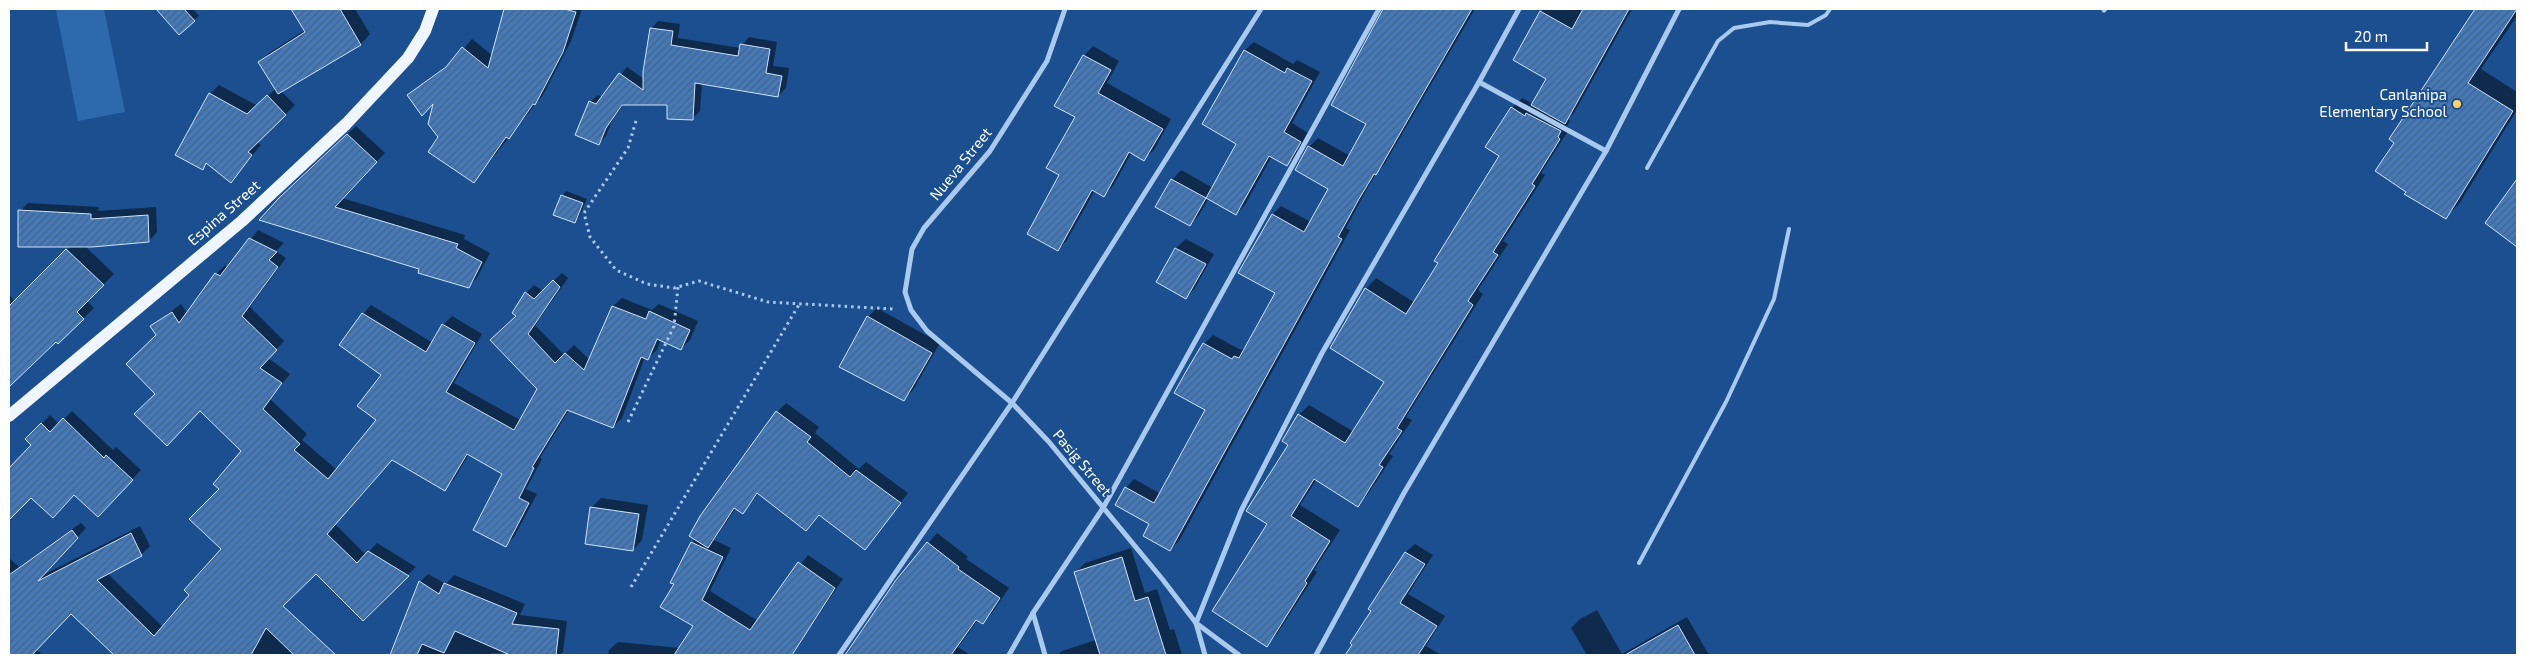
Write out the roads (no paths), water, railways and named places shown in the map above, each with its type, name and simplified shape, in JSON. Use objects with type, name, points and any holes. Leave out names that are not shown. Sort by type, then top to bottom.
[{"type":"main road","name":"Espina Street","points":[[9,416],[242,221],[346,124],[408,58],[425,31],[433,9]]},
{"type":"street","name":"Nueva Street","points":[[911,310],[905,292],[912,249],[924,228],[996,143],[1047,61],[1064,9]]},
{"type":"street","points":[[839,655],[1012,403],[1261,9]]},
{"type":"street","points":[[1009,655],[1033,613],[1103,508],[1379,9]]},
{"type":"street","points":[[1239,655],[1196,623],[1241,510],[1322,353],[1479,82],[1519,9]]},
{"type":"street","points":[[1316,655],[1404,494],[1606,151],[1679,9]]},
{"type":"street","points":[[1479,82],[1606,151]]},
{"type":"street","name":"Pasig Street","points":[[911,310],[927,331],[1012,403],[1049,442],[1196,623],[1205,655]]},
{"type":"street","points":[[1033,613],[1045,655]]},
{"type":"lane","points":[[1647,168],[1718,41],[1734,28],[1770,22],[1808,25],[1826,15],[1830,9]]},
{"type":"lane","points":[[1639,563],[1726,402],[1774,299],[1789,229]]},
{"type":"place","name":"Canlanipa Elementary School","points":[[2457,104]]}]
